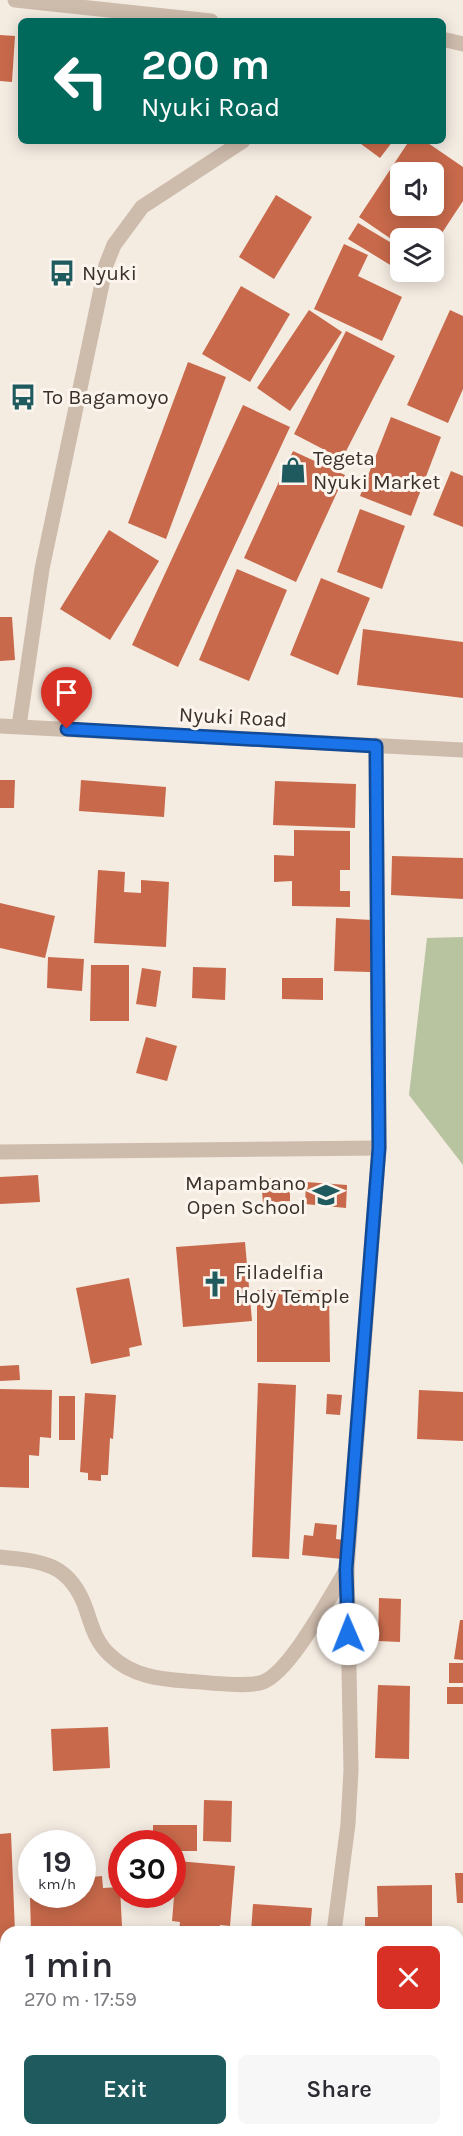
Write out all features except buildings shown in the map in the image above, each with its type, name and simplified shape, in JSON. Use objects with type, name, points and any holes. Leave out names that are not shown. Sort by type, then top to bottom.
[{"type":"street","points":[[15,0],[183,18]]},
{"type":"street","points":[[446,40],[463,44]]},
{"type":"street","points":[[20,726],[42,569],[106,265],[114,245],[142,207],[238,144]]},
{"type":"street","name":"Nyuki Road","points":[[0,726],[463,750]]},
{"type":"street","points":[[335,1926],[348,1824],[351,1770],[346,1569],[379,1148],[376,746]]},
{"type":"street","points":[[0,1152],[379,1148]]},
{"type":"street","points":[[0,1557],[32,1560],[53,1567],[69,1577],[85,1607],[93,1634],[111,1656],[132,1672],[162,1680],[247,1684],[264,1682],[296,1652],[346,1569]]},
{"type":"green space","points":[[463,937],[463,1165],[409,1095],[427,938]]},
{"type":"place","name":"Nyuki","points":[[62,273]]},
{"type":"place","name":"To Bagamoyo","points":[[23,397]]},
{"type":"place","name":"Tegeta Nyuki Market","points":[[293,470]]},
{"type":"place","name":"Mapambano Open School","points":[[326,1195]]},
{"type":"place","name":"Filadelfia Holy Temple","points":[[215,1284]]},
{"type":"route","points":[[67,729],[376,746],[379,1148],[346,1569],[348,1634]]}]
